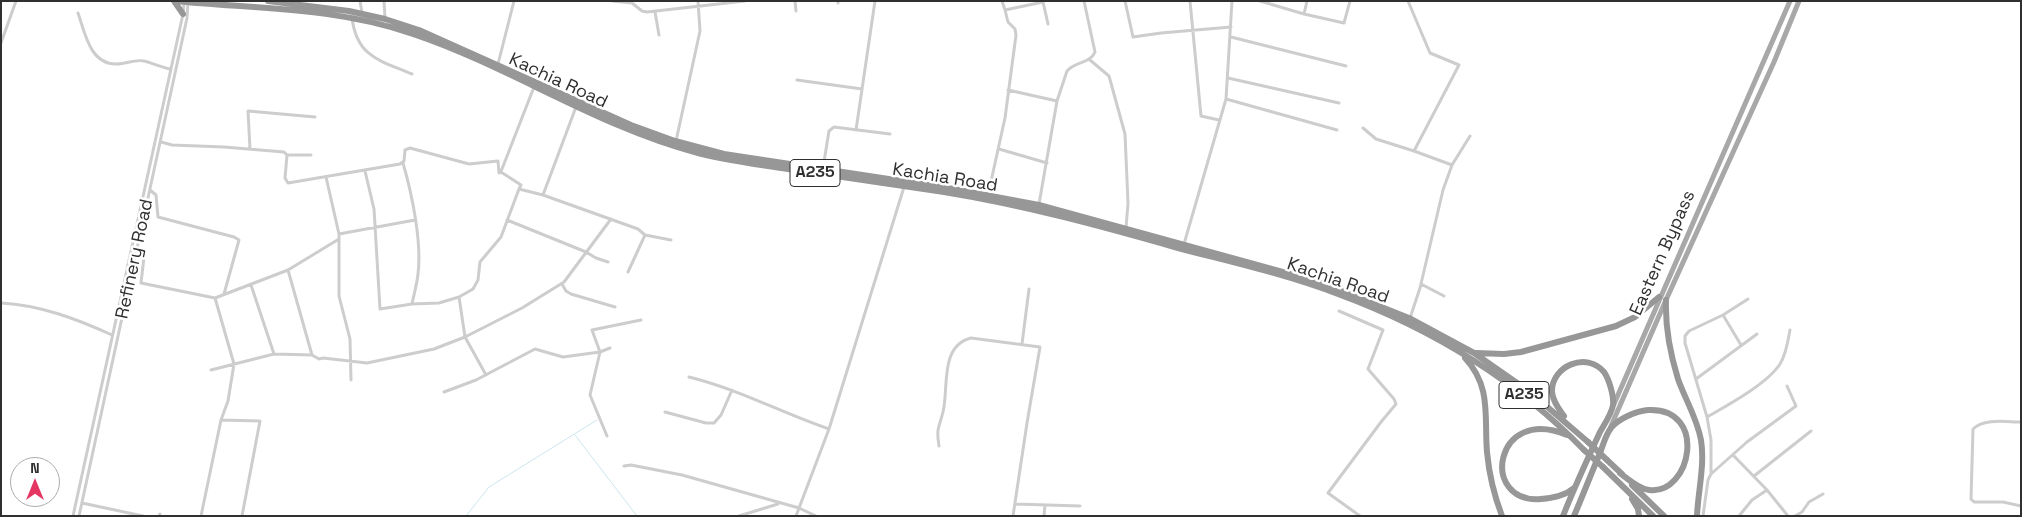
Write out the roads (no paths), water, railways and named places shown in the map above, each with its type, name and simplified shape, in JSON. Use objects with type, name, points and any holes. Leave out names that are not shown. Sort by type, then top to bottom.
[{"type":"highway","name":"Kachia Road","points":[[174,1],[302,10],[352,17],[385,25],[435,42],[535,87],[630,125],[676,141],[724,154],[988,195],[1039,205],[1184,244],[1210,254],[1338,293],[1386,313],[1456,347],[1474,353],[1518,382],[1568,423]]},
{"type":"highway","points":[[174,1],[186,14],[196,3]]},
{"type":"highway","name":"Kachia Road","points":[[268,1],[322,4],[385,19],[435,36],[498,64],[561,96],[576,106],[646,137],[703,154],[738,162],[904,186],[1029,208],[1320,282],[1410,318],[1499,377],[1525,396],[1572,437],[1653,516]]},
{"type":"highway","points":[[1474,353],[1504,354],[1521,352],[1616,326],[1635,317],[1663,299],[1671,353],[1701,441],[1702,470],[1697,516]]},
{"type":"highway","points":[[1456,347],[1470,364],[1483,386],[1486,401],[1489,470],[1502,516]]},
{"type":"highway","points":[[1568,423],[1554,400],[1552,387],[1557,376],[1566,366],[1573,363],[1582,362],[1594,365],[1604,373],[1609,383],[1613,405]]},
{"type":"highway","name":"Eastern Bypass","points":[[1563,516],[1613,405]]},
{"type":"highway","points":[[1610,428],[1636,412],[1652,410],[1675,418],[1688,438],[1687,455],[1681,471],[1664,487],[1649,490],[1642,488],[1620,473]]},
{"type":"highway","name":"A235","points":[[1568,423],[1664,516]]},
{"type":"highway","name":"Eastern Bypass","points":[[1574,516],[1610,428]]},
{"type":"highway","points":[[1572,437],[1543,429],[1521,434],[1509,444],[1502,459],[1502,465],[1509,486],[1514,492],[1530,498],[1548,498],[1563,495],[1575,487]]},
{"type":"highway","points":[[1629,493],[1638,509],[1639,516]]},
{"type":"highway","points":[[1577,516],[1578,507]]},
{"type":"main road","name":"Eastern Bypass","points":[[1610,428],[1790,1]]},
{"type":"main road","name":"Eastern Bypass","points":[[1613,405],[1774,62],[1799,1]]},
{"type":"street","points":[[1,43],[16,1]]},
{"type":"street","points":[[360,1],[362,14]]},
{"type":"street","points":[[384,1],[385,19]]},
{"type":"street","points":[[498,64],[514,1]]},
{"type":"street","points":[[612,1],[628,2],[642,11],[655,12],[745,1]]},
{"type":"street","points":[[676,141],[698,46],[700,31],[698,1]]},
{"type":"street","points":[[795,1],[796,11]]},
{"type":"street","points":[[856,130],[875,1]]},
{"type":"street","points":[[988,195],[999,149],[1016,31],[1008,22],[1002,1]]},
{"type":"street","points":[[1039,205],[1057,101],[1068,68],[1090,60],[1096,52],[1084,1]]},
{"type":"street","points":[[1125,1],[1133,38],[1192,30],[1231,28]]},
{"type":"street","points":[[1190,1],[1201,116],[1219,120]]},
{"type":"street","points":[[1184,244],[1226,99],[1232,1]]},
{"type":"street","points":[[1260,1],[1344,23],[1350,1]]},
{"type":"street","points":[[1304,14],[1307,1]]},
{"type":"street","points":[[1408,1],[1430,53],[1459,65],[1414,151]]},
{"type":"street","name":"Refinery Road","points":[[79,516],[161,142],[186,14],[185,2]]},
{"type":"street","name":"Refinery Road","points":[[73,516],[170,69],[181,24],[186,14],[185,2]]},
{"type":"street","points":[[1005,10],[1042,2],[1048,24]]},
{"type":"street","points":[[655,12],[659,35]]},
{"type":"street","points":[[78,13],[90,49],[99,59],[107,64],[144,61],[170,69]]},
{"type":"street","points":[[352,17],[354,33],[363,50],[371,57],[412,74]]},
{"type":"street","points":[[1231,37],[1346,66]]},
{"type":"street","points":[[1090,60],[1109,76],[1125,134],[1128,202],[1126,228]]},
{"type":"street","points":[[1228,78],[1339,103]]},
{"type":"street","points":[[797,80],[862,89]]},
{"type":"street","points":[[501,172],[535,87]]},
{"type":"street","points":[[1008,90],[1057,101]]},
{"type":"street","points":[[1226,99],[1337,130]]},
{"type":"street","points":[[543,196],[576,106]]},
{"type":"street","points":[[250,149],[248,111],[314,117]]},
{"type":"street","points":[[823,169],[829,131],[834,128],[890,134]]},
{"type":"street","points":[[1363,128],[1376,139],[1452,164]]},
{"type":"street","points":[[1410,318],[1421,284],[1438,208],[1452,164],[1470,136]]},
{"type":"street","points":[[161,142],[172,145],[284,152],[287,155],[311,155]]},
{"type":"street","points":[[365,171],[373,202],[376,227],[380,309],[412,304],[434,304],[459,297],[473,289],[478,280],[480,262],[501,237],[521,185],[501,172],[499,173],[498,161],[469,164],[410,148],[403,152],[403,163],[412,194],[418,238],[419,272],[412,304]]},
{"type":"street","points":[[999,149],[1047,163]]},
{"type":"street","points":[[287,155],[286,182],[365,171],[403,163]]},
{"type":"street","points":[[148,170],[154,171]]},
{"type":"street","points":[[326,177],[340,234],[339,296],[350,339],[351,380]]},
{"type":"street","points":[[796,516],[829,430],[904,186]]},
{"type":"street","points":[[519,189],[611,219],[638,229],[645,235],[671,240]]},
{"type":"street","points":[[150,190],[156,195],[158,217],[234,237],[238,240],[224,295]]},
{"type":"street","points":[[1438,208],[1445,210]]},
{"type":"street","points":[[211,370],[274,354],[312,355],[319,359],[351,363],[362,361],[367,363],[434,349],[522,308],[562,284],[611,219]]},
{"type":"street","points":[[340,234],[415,220]]},
{"type":"street","points":[[507,220],[608,262]]},
{"type":"street","points":[[628,272],[645,235]]},
{"type":"street","points":[[137,251],[144,257],[141,283],[215,298],[288,270],[339,239]]},
{"type":"street","points":[[288,270],[312,355]]},
{"type":"street","points":[[562,284],[566,291],[571,294],[615,307]]},
{"type":"street","points":[[1421,284],[1444,296]]},
{"type":"street","points":[[251,285],[274,354]]},
{"type":"street","points":[[1022,344],[1029,289]]},
{"type":"street","points":[[459,297],[465,336],[486,375]]},
{"type":"street","points":[[201,516],[221,420],[228,401],[234,364],[215,298]]},
{"type":"street","points":[[1711,474],[1712,445],[1707,418],[1685,343],[1685,336],[1689,331],[1723,315],[1748,299]]},
{"type":"street","points":[[1,303],[30,306],[59,314],[112,335]]},
{"type":"street","points":[[1339,311],[1383,330],[1368,369],[1394,399],[1396,404],[1380,422],[1328,493],[1360,516]]},
{"type":"street","points":[[1723,315],[1741,345]]},
{"type":"street","points":[[607,436],[590,395],[600,352],[592,330],[641,320]]},
{"type":"street","points":[[1707,418],[1753,389],[1778,366],[1784,353],[1790,330]]},
{"type":"street","points":[[1696,379],[1757,334]]},
{"type":"street","points":[[939,446],[937,433],[939,420],[943,413],[947,366],[957,346],[963,340],[971,338],[1040,347],[1026,423],[1014,516]]},
{"type":"street","points":[[444,392],[456,389],[486,375],[535,349],[563,357],[600,352],[610,348]]},
{"type":"street","points":[[689,377],[732,390],[800,420],[829,430]]},
{"type":"street","points":[[1703,516],[1708,480],[1711,474],[1757,435],[1795,407],[1796,403],[1787,386]]},
{"type":"street","points":[[665,412],[706,423],[714,423],[721,415],[732,390]]},
{"type":"street","points":[[221,420],[260,421],[242,516]]},
{"type":"street","points":[[2021,422],[1985,422],[1973,429],[1971,499],[1974,502],[2003,502],[2021,506]]},
{"type":"street","points":[[1754,476],[1811,431]]},
{"type":"street","points":[[1732,455],[1767,490],[1788,516]]},
{"type":"street","points":[[624,466],[631,465],[682,475],[760,496],[778,504],[799,508],[816,516]]},
{"type":"street","points":[[1740,516],[1752,500],[1767,490]]},
{"type":"street","points":[[1795,516],[1802,512],[1809,502],[1823,494]]},
{"type":"street","points":[[82,503],[143,516]]},
{"type":"street","points":[[738,516],[778,504]]},
{"type":"street","points":[[1015,504],[1080,506]]},
{"type":"street","points":[[1044,516],[1046,505]]},
{"type":"waterway","points":[[466,516],[489,487],[597,420]]},
{"type":"waterway","points":[[575,435],[637,516]]}]
